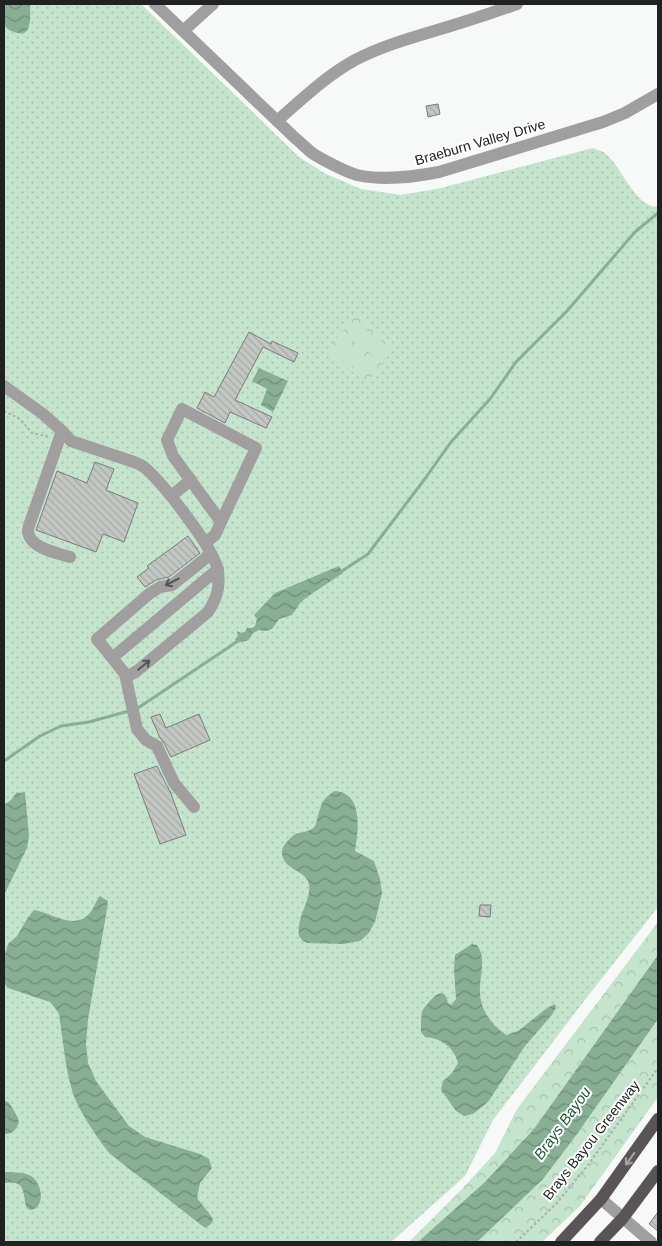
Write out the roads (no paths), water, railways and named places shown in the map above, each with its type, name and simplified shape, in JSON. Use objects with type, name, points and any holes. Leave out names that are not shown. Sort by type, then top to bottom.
[{"type":"main road","points":[[561,1242],[601,1199],[658,1119]]},
{"type":"main road","points":[[600,1242],[623,1218],[658,1171]]},
{"type":"street","name":"Braeburn Valley Drive","points":[[155,4],[312,152],[334,165],[357,174],[392,178],[438,172],[603,122],[625,113],[658,94]]},
{"type":"street","points":[[183,31],[212,4]]},
{"type":"street","points":[[277,121],[310,92],[355,60],[397,43],[517,4]]},
{"type":"street","points":[[4,386],[43,414],[61,435],[72,441],[143,466],[170,496],[208,548],[218,569],[216,600],[208,612],[137,671],[130,675],[125,674]]},
{"type":"street","points":[[194,807],[174,783],[157,746],[146,740],[137,729],[125,674],[97,639],[149,594],[160,587],[172,585],[208,548],[215,535],[256,448],[182,410],[167,440],[173,456],[221,522]]},
{"type":"street","points":[[61,435],[28,532],[31,540],[36,545],[70,557]]},
{"type":"street","points":[[170,496],[191,480]]},
{"type":"street","points":[[112,658],[218,569]]},
{"type":"street","points":[[601,1199],[651,1242]]},
{"type":"water","points":[[4,4],[30,4],[30,23],[26,31],[23,33],[14,32],[4,25]]},
{"type":"water","points":[[259,368],[288,381],[273,412],[261,405],[267,389],[252,381]]},
{"type":"water","points":[[339,566],[343,573],[307,597],[300,603],[292,615],[279,619],[272,629],[266,631],[259,630],[253,633],[248,640],[237,643],[235,639],[238,636],[237,631],[245,632],[247,628],[255,626],[257,619],[254,615],[275,593]]},
{"type":"water","points":[[335,791],[344,793],[355,806],[358,824],[355,851],[374,861],[382,893],[375,922],[368,934],[360,941],[343,944],[307,943],[299,936],[299,929],[300,919],[308,896],[309,884],[304,876],[286,863],[283,859],[282,851],[286,843],[294,835],[311,830],[315,826],[323,802]]},
{"type":"water","points":[[17,792],[25,792],[29,836],[27,848],[4,895],[4,804],[10,801]]},
{"type":"water","points":[[100,896],[108,901],[88,1019],[86,1044],[88,1063],[96,1081],[129,1126],[145,1137],[200,1154],[209,1159],[212,1168],[200,1183],[197,1198],[213,1219],[211,1224],[205,1228],[109,1153],[78,1106],[72,1090],[59,1014],[50,1002],[8,988],[4,983],[4,957],[8,944],[17,936],[34,910],[64,920],[79,920],[86,917]]},
{"type":"water","points":[[472,944],[477,945],[482,956],[480,992],[482,1005],[496,1027],[506,1035],[518,1031],[547,1008],[555,1004],[556,1008],[525,1046],[488,1102],[473,1114],[464,1116],[456,1111],[441,1090],[443,1081],[452,1073],[458,1063],[456,1057],[446,1044],[436,1039],[425,1037],[421,1032],[421,1022],[423,1009],[437,995],[445,995],[448,1003],[452,1005],[456,999],[455,955]]},
{"type":"water","name":"Brays Bayou","points":[[658,955],[658,1019],[543,1179],[477,1242],[418,1242],[485,1182],[534,1129]]},
{"type":"water","points":[[4,1101],[8,1102],[12,1107],[19,1122],[14,1131],[4,1134]]},
{"type":"water","points":[[4,1172],[23,1173],[29,1175],[37,1182],[40,1188],[41,1199],[35,1208],[30,1210],[26,1207],[23,1191],[19,1185],[11,1182],[4,1183]]},
{"type":"waterway","points":[[339,573],[368,554],[451,442],[490,399],[516,362],[567,311],[635,232],[658,213]]},
{"type":"waterway","points":[[135,710],[238,641]]},
{"type":"waterway","points":[[4,761],[40,736],[61,726],[89,722],[129,711]]}]
